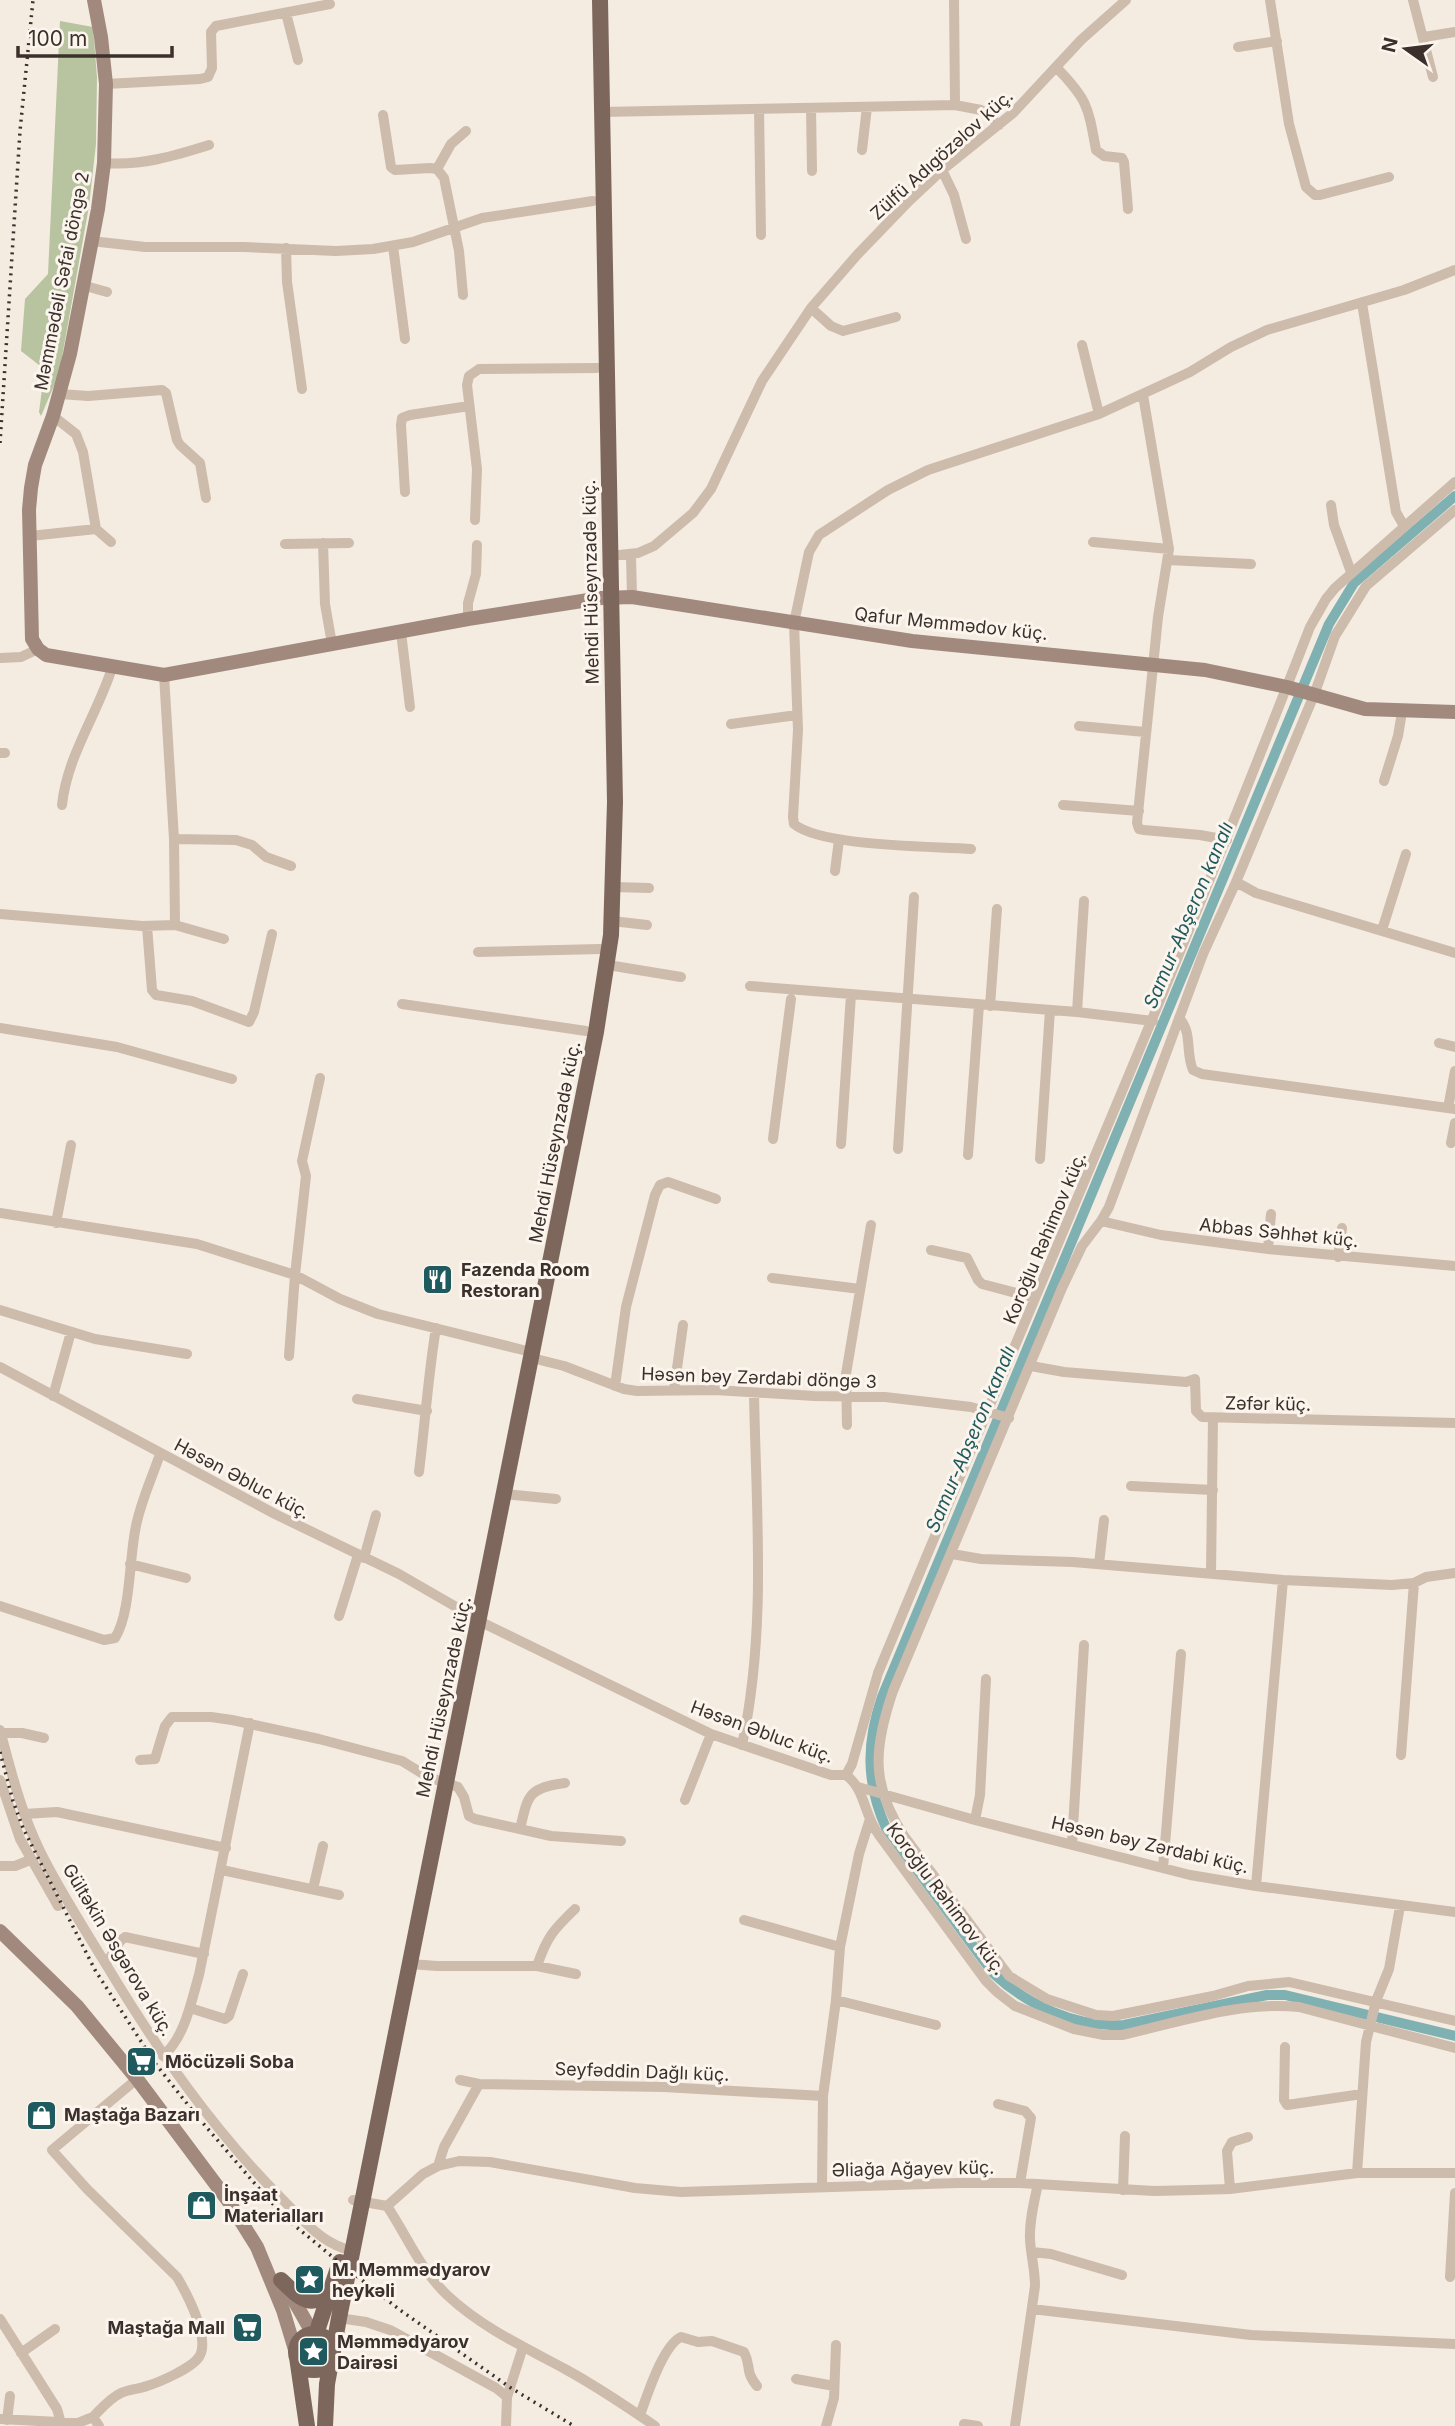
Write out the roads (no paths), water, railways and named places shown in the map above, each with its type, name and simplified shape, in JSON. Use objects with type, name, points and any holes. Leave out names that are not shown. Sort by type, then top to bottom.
[{"type":"main road","name":"Mehdi Hüseynzadə küç.","points":[[325,2426],[326,2393],[358,2201],[608,965],[614,887],[615,802],[597,368],[590,0]]},
{"type":"main road","name":"Mehdi Hüseynzadə küç.","points":[[475,1618],[504,1494],[600,949],[604,886],[606,598],[610,556],[600,0]]},
{"type":"main road","name":"Mehdi Hüseynzadə küç.","points":[[314,2334],[333,2287],[358,2201],[410,1964],[441,1781]]},
{"type":"main road","points":[[281,2280],[300,2298],[309,2301],[319,2299],[333,2287]]},
{"type":"main road","points":[[296,2355],[304,2367],[316,2370],[327,2365],[332,2354],[327,2339],[314,2334],[299,2342],[296,2355],[307,2426]]},
{"type":"street","name":"Məmmədəli Səfai döngə 2","points":[[38,649],[31,632],[29,510],[35,465],[60,394],[104,163],[106,85],[94,0]]},
{"type":"street","points":[[954,0],[955,105]]},
{"type":"street","name":"Zülfü Adıgözəlov küç.","points":[[610,556],[631,555],[646,550],[664,540],[693,513],[703,501],[725,461],[762,381],[811,308],[877,233],[942,170],[1029,98],[1087,33],[1126,0]]},
{"type":"street","points":[[1270,0],[1289,124],[1306,187],[1320,195],[1389,177]]},
{"type":"street","points":[[1413,0],[1433,77]]},
{"type":"street","points":[[106,85],[200,79],[208,76],[212,68],[211,32],[216,26],[330,4]]},
{"type":"street","points":[[286,13],[298,60]]},
{"type":"street","points":[[1424,37],[1455,32]]},
{"type":"street","points":[[1238,47],[1277,41]]},
{"type":"street","points":[[1056,67],[1086,102],[1096,150],[1104,156],[1122,158],[1128,209]]},
{"type":"street","points":[[602,112],[955,105],[981,110],[999,125]]},
{"type":"street","points":[[862,150],[867,107]]},
{"type":"street","points":[[811,108],[812,171]]},
{"type":"street","points":[[759,109],[761,235]]},
{"type":"street","points":[[383,115],[391,167],[394,170],[430,167],[437,169],[444,178],[455,228],[463,295]]},
{"type":"street","points":[[437,169],[451,144],[466,131]]},
{"type":"street","points":[[104,163],[147,162],[209,145]]},
{"type":"street","points":[[942,170],[954,195],[966,239]]},
{"type":"street","points":[[91,242],[145,247],[352,250],[393,246],[438,235],[482,218],[593,201]]},
{"type":"street","points":[[393,246],[405,339]]},
{"type":"street","points":[[286,248],[287,282],[302,389]]},
{"type":"street","points":[[971,849],[839,840],[813,834],[794,824],[797,715],[794,623],[809,552],[819,535],[888,490],[928,470],[1099,414],[1143,395],[1266,330],[1404,290],[1455,271]]},
{"type":"street","points":[[82,285],[107,292]]},
{"type":"street","points":[[1362,303],[1396,512],[1404,526]]},
{"type":"street","points":[[811,308],[837,330],[843,331],[896,317]]},
{"type":"street","points":[[1082,345],[1099,414]]},
{"type":"street","points":[[475,520],[477,469],[467,385],[469,376],[479,369],[597,368]]},
{"type":"street","points":[[60,394],[88,396],[162,390],[166,393],[177,440],[200,463],[206,498]]},
{"type":"street","points":[[1143,395],[1169,549],[1158,617],[1137,824],[1139,829],[1144,830],[1227,840]]},
{"type":"street","points":[[405,492],[402,418],[469,406]]},
{"type":"street","points":[[53,416],[76,433],[83,452],[96,529],[111,542]]},
{"type":"street","name":"Koroğlu Rəhimov küç.","points":[[1455,482],[1351,572],[1317,613],[1153,1021],[878,1673],[852,1764],[846,1775],[858,1787],[869,1822],[986,1981],[1015,2006],[1074,2028],[1104,2035],[1122,2035],[1241,2008],[1299,2007],[1455,2048]]},
{"type":"street","points":[[1331,505],[1334,524],[1351,572]]},
{"type":"street","name":"Koroğlu Rəhimov küç.","points":[[1455,510],[1366,586],[1335,636],[1314,695],[1236,883],[1216,923],[1109,1208],[1082,1246],[1062,1288],[887,1707],[877,1753],[883,1793],[893,1819],[904,1836],[1009,1976],[1046,1999],[1096,2015],[1113,2016],[1213,1996],[1248,1986],[1281,1982],[1315,1987],[1455,2021]]},
{"type":"street","points":[[30,536],[96,529]]},
{"type":"street","points":[[1093,542],[1169,549]]},
{"type":"street","points":[[323,543],[325,604],[332,643]]},
{"type":"street","points":[[285,544],[349,543]]},
{"type":"street","points":[[468,619],[468,603],[477,574],[477,545]]},
{"type":"street","points":[[631,555],[632,597]]},
{"type":"street","points":[[1168,560],[1251,564]]},
{"type":"street","name":"Qafur Məmmədov küç.","points":[[38,649],[55,658],[164,675],[468,619],[606,598],[632,597],[912,641],[1215,672],[1314,695]]},
{"type":"street","points":[[401,632],[410,707]]},
{"type":"street","points":[[0,658],[21,657],[38,649]]},
{"type":"street","points":[[62,806],[64,784],[71,763],[112,668]]},
{"type":"street","points":[[164,675],[174,839],[175,925]]},
{"type":"street","points":[[1314,695],[1351,706],[1402,712],[1455,712]]},
{"type":"street","points":[[1384,781],[1398,736],[1402,712]]},
{"type":"street","points":[[731,724],[797,715]]},
{"type":"street","points":[[1079,726],[1146,732]]},
{"type":"street","points":[[1063,805],[1139,811]]},
{"type":"street","points":[[174,839],[236,840],[252,845],[260,853],[291,866]]},
{"type":"street","points":[[835,871],[839,840]]},
{"type":"street","points":[[1382,930],[1406,854]]},
{"type":"street","points":[[1236,883],[1256,893],[1455,953]]},
{"type":"street","points":[[614,887],[649,888]]},
{"type":"street","points":[[898,1149],[914,897]]},
{"type":"street","points":[[1077,1012],[1084,901]]},
{"type":"street","points":[[968,1155],[997,909]]},
{"type":"street","points":[[0,914],[147,926],[175,925],[224,939]]},
{"type":"street","points":[[612,921],[647,925]]},
{"type":"street","points":[[147,926],[152,990],[156,995],[192,1001],[249,1022],[254,1012],[272,934]]},
{"type":"street","points":[[478,952],[600,949]]},
{"type":"street","points":[[608,965],[681,977]]},
{"type":"street","points":[[750,986],[1077,1012],[1153,1021]]},
{"type":"street","points":[[841,1144],[851,995]]},
{"type":"street","points":[[773,1139],[791,999]]},
{"type":"street","points":[[402,1004],[586,1031]]},
{"type":"street","points":[[1040,1160],[1050,1010]]},
{"type":"street","points":[[1179,1018],[1185,1024],[1188,1034],[1189,1061],[1193,1070],[1202,1074],[1452,1108],[1455,1070]]},
{"type":"street","points":[[0,1028],[117,1047],[232,1079]]},
{"type":"street","points":[[1439,1043],[1455,1047]]},
{"type":"street","points":[[289,1356],[305,1196],[306,1176],[302,1161],[320,1079]]},
{"type":"street","points":[[1451,1143],[1455,1123]]},
{"type":"street","points":[[56,1223],[71,1145]]},
{"type":"street","points":[[615,1386],[626,1307],[655,1195],[660,1185],[668,1182],[716,1199]]},
{"type":"street","name":"Həsən bəy Zərdabi döngə 3","points":[[0,1213],[197,1244],[295,1275],[340,1299],[378,1314],[528,1354],[615,1386],[638,1391],[885,1397],[988,1410],[1009,1418]]},
{"type":"street","points":[[1268,1249],[1271,1214]]},
{"type":"street","name":"Abbas Səhhət küç.","points":[[1101,1221],[1161,1235],[1268,1249],[1455,1266]]},
{"type":"street","points":[[847,1425],[846,1374],[871,1225]]},
{"type":"street","points":[[1338,1257],[1342,1228]]},
{"type":"street","points":[[931,1250],[967,1258],[982,1284],[1035,1298]]},
{"type":"street","points":[[772,1278],[860,1289]]},
{"type":"street","points":[[0,1310],[120,1344],[187,1354]]},
{"type":"street","points":[[674,1390],[683,1325]]},
{"type":"street","points":[[419,1472],[436,1328]]},
{"type":"street","points":[[53,1396],[71,1332]]},
{"type":"street","name":"Zəfər küç.","points":[[1031,1366],[1064,1373],[1186,1382],[1195,1380],[1196,1411],[1202,1418],[1455,1423]]},
{"type":"street","name":"Həsən Əbluc küç.","points":[[0,1367],[160,1454],[399,1574],[475,1618],[710,1734],[831,1775],[846,1775]]},
{"type":"street","points":[[741,1745],[749,1703],[758,1619],[754,1393]]},
{"type":"street","points":[[357,1399],[427,1411]]},
{"type":"street","points":[[1211,1573],[1213,1418]]},
{"type":"street","points":[[0,1606],[109,1641],[118,1634],[141,1505],[160,1454]]},
{"type":"street","points":[[1131,1486],[1213,1490]]},
{"type":"street","points":[[504,1494],[556,1499]]},
{"type":"street","points":[[339,1616],[376,1515]]},
{"type":"street","points":[[1099,1564],[1104,1520]]},
{"type":"street","points":[[952,1554],[981,1559],[1099,1564],[1283,1580],[1392,1586],[1455,1573]]},
{"type":"street","points":[[130,1564],[186,1578]]},
{"type":"street","points":[[1256,1886],[1283,1580]]},
{"type":"street","points":[[1401,1755],[1414,1583]]},
{"type":"street","points":[[1072,1844],[1084,1645]]},
{"type":"street","points":[[1163,1868],[1181,1654]]},
{"type":"street","points":[[975,1820],[980,1795],[986,1679]]},
{"type":"street","points":[[140,1760],[155,1759],[165,1726],[172,1717],[211,1717],[250,1723],[395,1759],[458,1787],[469,1816],[576,1839],[621,1841]]},
{"type":"street","points":[[163,2056],[176,2042],[190,2008],[222,1870],[250,1723]]},
{"type":"street","points":[[0,1731],[44,1738]]},
{"type":"street","name":"Gültəkin Əsgərova küç.","points":[[0,1731],[24,1814],[41,1852],[81,1924],[163,2056],[210,2117],[269,2186],[318,2235],[343,2248]]},
{"type":"street","points":[[685,1800],[710,1734]]},
{"type":"street","points":[[0,1780],[19,1839],[58,1906]]},
{"type":"street","points":[[520,1829],[527,1800],[532,1793],[546,1785],[565,1783]]},
{"type":"street","name":"Həsən bəy Zərdabi küç.","points":[[858,1787],[1163,1868],[1256,1886],[1455,1912]]},
{"type":"street","points":[[24,1814],[57,1812],[226,1848]]},
{"type":"street","points":[[822,2187],[823,2096],[840,1947],[859,1854],[869,1822]]},
{"type":"street","points":[[313,1889],[323,1846]]},
{"type":"street","points":[[0,1866],[15,1866],[30,1860]]},
{"type":"street","points":[[222,1870],[339,1895]]},
{"type":"street","points":[[1357,2172],[1364,2059],[1369,2025],[1389,1969],[1400,1906]]},
{"type":"street","points":[[537,1966],[554,1929],[575,1909]]},
{"type":"street","points":[[744,1920],[840,1947]]},
{"type":"street","points":[[0,1931],[77,2006],[137,2079],[229,2202],[292,2295],[314,2334]]},
{"type":"street","points":[[105,1963],[114,1954],[120,1940],[125,1937],[204,1954]]},
{"type":"street","points":[[410,1964],[537,1966],[576,1974]]},
{"type":"street","points":[[190,2008],[225,2019],[229,2017],[243,1974]]},
{"type":"street","points":[[836,2000],[936,2025]]},
{"type":"street","points":[[1285,2047],[1284,2100],[1287,2105],[1362,2094]]},
{"type":"street","points":[[10,2396],[4,2419],[61,2423],[96,2422],[121,2393],[148,2386],[194,2362],[200,2355],[203,2345],[201,2332],[186,2291],[177,2277],[87,2189],[52,2150],[137,2079]]},
{"type":"street","name":"Seyfəddin Dağlı küç.","points":[[460,2080],[479,2084],[664,2087],[823,2096]]},
{"type":"street","points":[[439,2166],[444,2147],[479,2084]]},
{"type":"street","points":[[998,2104],[1025,2111],[1031,2118],[1020,2183]]},
{"type":"street","points":[[1123,2190],[1125,2136]]},
{"type":"street","points":[[1230,2189],[1227,2151],[1231,2142],[1248,2137]]},
{"type":"street","name":"Əliağa Ağayev küç.","points":[[387,2206],[423,2175],[439,2166],[459,2161],[490,2162],[635,2188],[681,2192],[1020,2183],[1123,2190],[1230,2189],[1357,2172],[1455,2173]]},
{"type":"street","points":[[1015,2426],[1032,2309],[1035,2269],[1031,2224],[1038,2184]]},
{"type":"street","points":[[1450,2277],[1455,2193]]},
{"type":"street","points":[[358,2201],[387,2206],[414,2253],[447,2295],[483,2323],[587,2382],[655,2426]]},
{"type":"street","points":[[257,2247],[283,2310],[296,2355]]},
{"type":"street","points":[[1032,2252],[1051,2254],[1122,2275]]},
{"type":"street","points":[[1032,2309],[1251,2335],[1455,2344]]},
{"type":"street","points":[[339,2318],[366,2322],[390,2330],[496,2388],[507,2397]]},
{"type":"street","points":[[0,2319],[57,2409],[61,2423]]},
{"type":"street","points":[[21,2353],[55,2329]]},
{"type":"street","points":[[640,2415],[674,2340],[681,2336],[744,2352],[748,2360],[748,2374],[757,2386]]},
{"type":"street","points":[[826,2426],[831,2413],[836,2346]]},
{"type":"street","points":[[506,2426],[507,2397],[523,2347]]},
{"type":"street","points":[[796,2379],[834,2386]]},
{"type":"street","points":[[964,2424],[978,2426]]},
{"type":"waterway","name":"Samur-Abşeron kanalı","points":[[1455,496],[1354,583],[1329,624],[882,1697],[873,1731],[870,1763],[875,1795],[886,1828],[993,1973],[1021,1995],[1053,2012],[1088,2023],[1124,2025],[1267,1995],[1285,1995],[1455,2036]]},
{"type":"railway","points":[[0,443],[20,131],[33,0]]},
{"type":"railway","points":[[0,1752],[23,1828],[95,1970],[155,2063],[196,2115],[268,2199],[294,2225],[340,2263],[400,2310],[511,2388],[574,2426]]},
{"type":"place","name":"Fazenda Room Restoran","points":[[438,1280]]},
{"type":"place","name":"Möcüzəli Soba","points":[[142,2062]]},
{"type":"place","name":"Maştağa Bazarı","points":[[41,2115]]},
{"type":"place","name":"İnşaat Materialları","points":[[201,2205]]},
{"type":"place","name":"M. Məmmədyarov heykəli","points":[[309,2280]]},
{"type":"place","name":"Maştağa Mall","points":[[248,2328]]},
{"type":"place","name":"Məmmədyarov Dairəsi","points":[[314,2352]]}]
